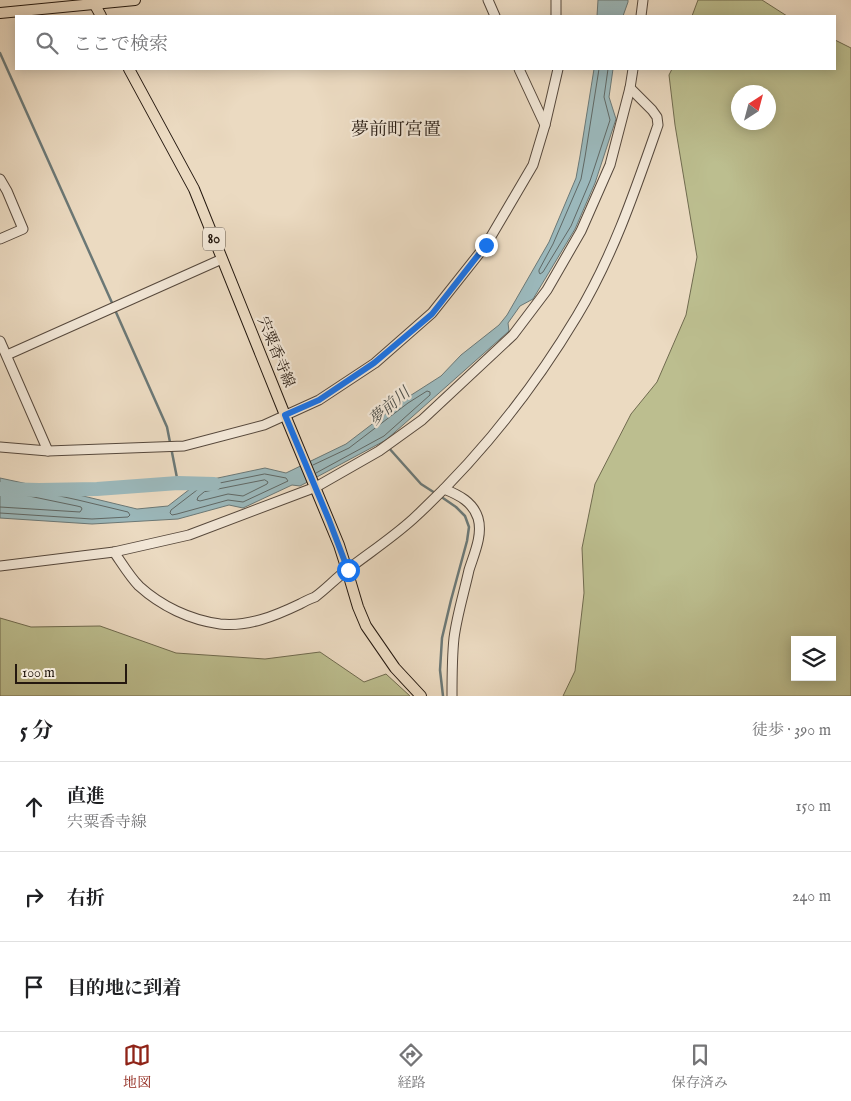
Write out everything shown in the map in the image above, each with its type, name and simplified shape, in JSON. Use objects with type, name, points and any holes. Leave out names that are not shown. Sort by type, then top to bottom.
[{"type":"main road","points":[[0,13],[135,0]]},
{"type":"main road","points":[[95,5],[100,15]]},
{"type":"main road","name":"宍粟香寺線","points":[[130,70],[194,189],[339,545],[358,607],[366,626],[395,668],[421,696]]},
{"type":"street","points":[[488,0],[495,15]]},
{"type":"street","points":[[556,0],[556,15]]},
{"type":"street","points":[[641,15],[643,0]]},
{"type":"street","points":[[519,70],[545,125]]},
{"type":"street","points":[[0,447],[48,451],[184,446],[264,425],[319,400],[374,363],[432,314],[486,245],[533,165],[545,125],[558,70]]},
{"type":"street","points":[[0,566],[114,552],[189,535],[315,486],[379,451],[422,420],[513,335],[547,290],[580,230],[610,165],[633,70]]},
{"type":"street","points":[[114,552],[137,585],[166,607],[199,619],[221,624],[242,623],[264,619],[286,611],[314,597],[412,520],[475,456],[512,412],[578,315],[598,278],[634,194],[658,125],[657,116],[630,88]]},
{"type":"street","points":[[0,179],[24,229],[0,239]]},
{"type":"street","points":[[7,355],[222,259]]},
{"type":"street","points":[[0,341],[48,451]]},
{"type":"street","points":[[444,488],[466,500],[475,510],[479,520],[479,537],[461,602],[454,638],[452,696]]},
{"type":"green space","points":[[698,0],[762,0],[785,15],[692,15]]},
{"type":"green space","points":[[836,40],[851,48],[851,696],[563,696],[575,671],[584,593],[582,548],[595,484],[631,414],[657,382],[686,315],[697,257],[675,125],[669,75],[672,70],[836,70]]},
{"type":"green space","points":[[0,618],[31,627],[100,626],[176,653],[265,659],[320,652],[364,682],[386,674],[410,696],[0,696]]},
{"type":"water","points":[[598,0],[628,0],[623,15],[597,15]]},
{"type":"water","points":[[594,70],[613,70],[609,97],[616,119],[595,183],[575,229],[533,299],[520,306],[508,323],[509,331],[386,440],[300,486],[292,485],[243,508],[229,505],[178,519],[92,524],[0,518],[0,478],[137,509],[168,506],[199,482],[265,468],[286,473],[346,444],[405,399],[441,376],[461,355],[499,325],[507,315],[549,242],[576,178]]},
{"type":"waterway","points":[[0,53],[113,305]]},
{"type":"waterway","points":[[115,310],[167,427],[178,483]]},
{"type":"waterway","points":[[388,447],[421,484],[435,493]]},
{"type":"waterway","name":"夢前川","points":[[0,489],[97,489],[178,483],[214,484]]},
{"type":"waterway","points":[[440,496],[465,516],[469,527],[442,638],[440,670],[443,696]]},
{"type":"district","name":"夢前町宮置","points":[[396,130]]},
{"type":"route","points":[[348,570],[285,415],[319,400],[374,363],[432,314],[486,245]]}]
